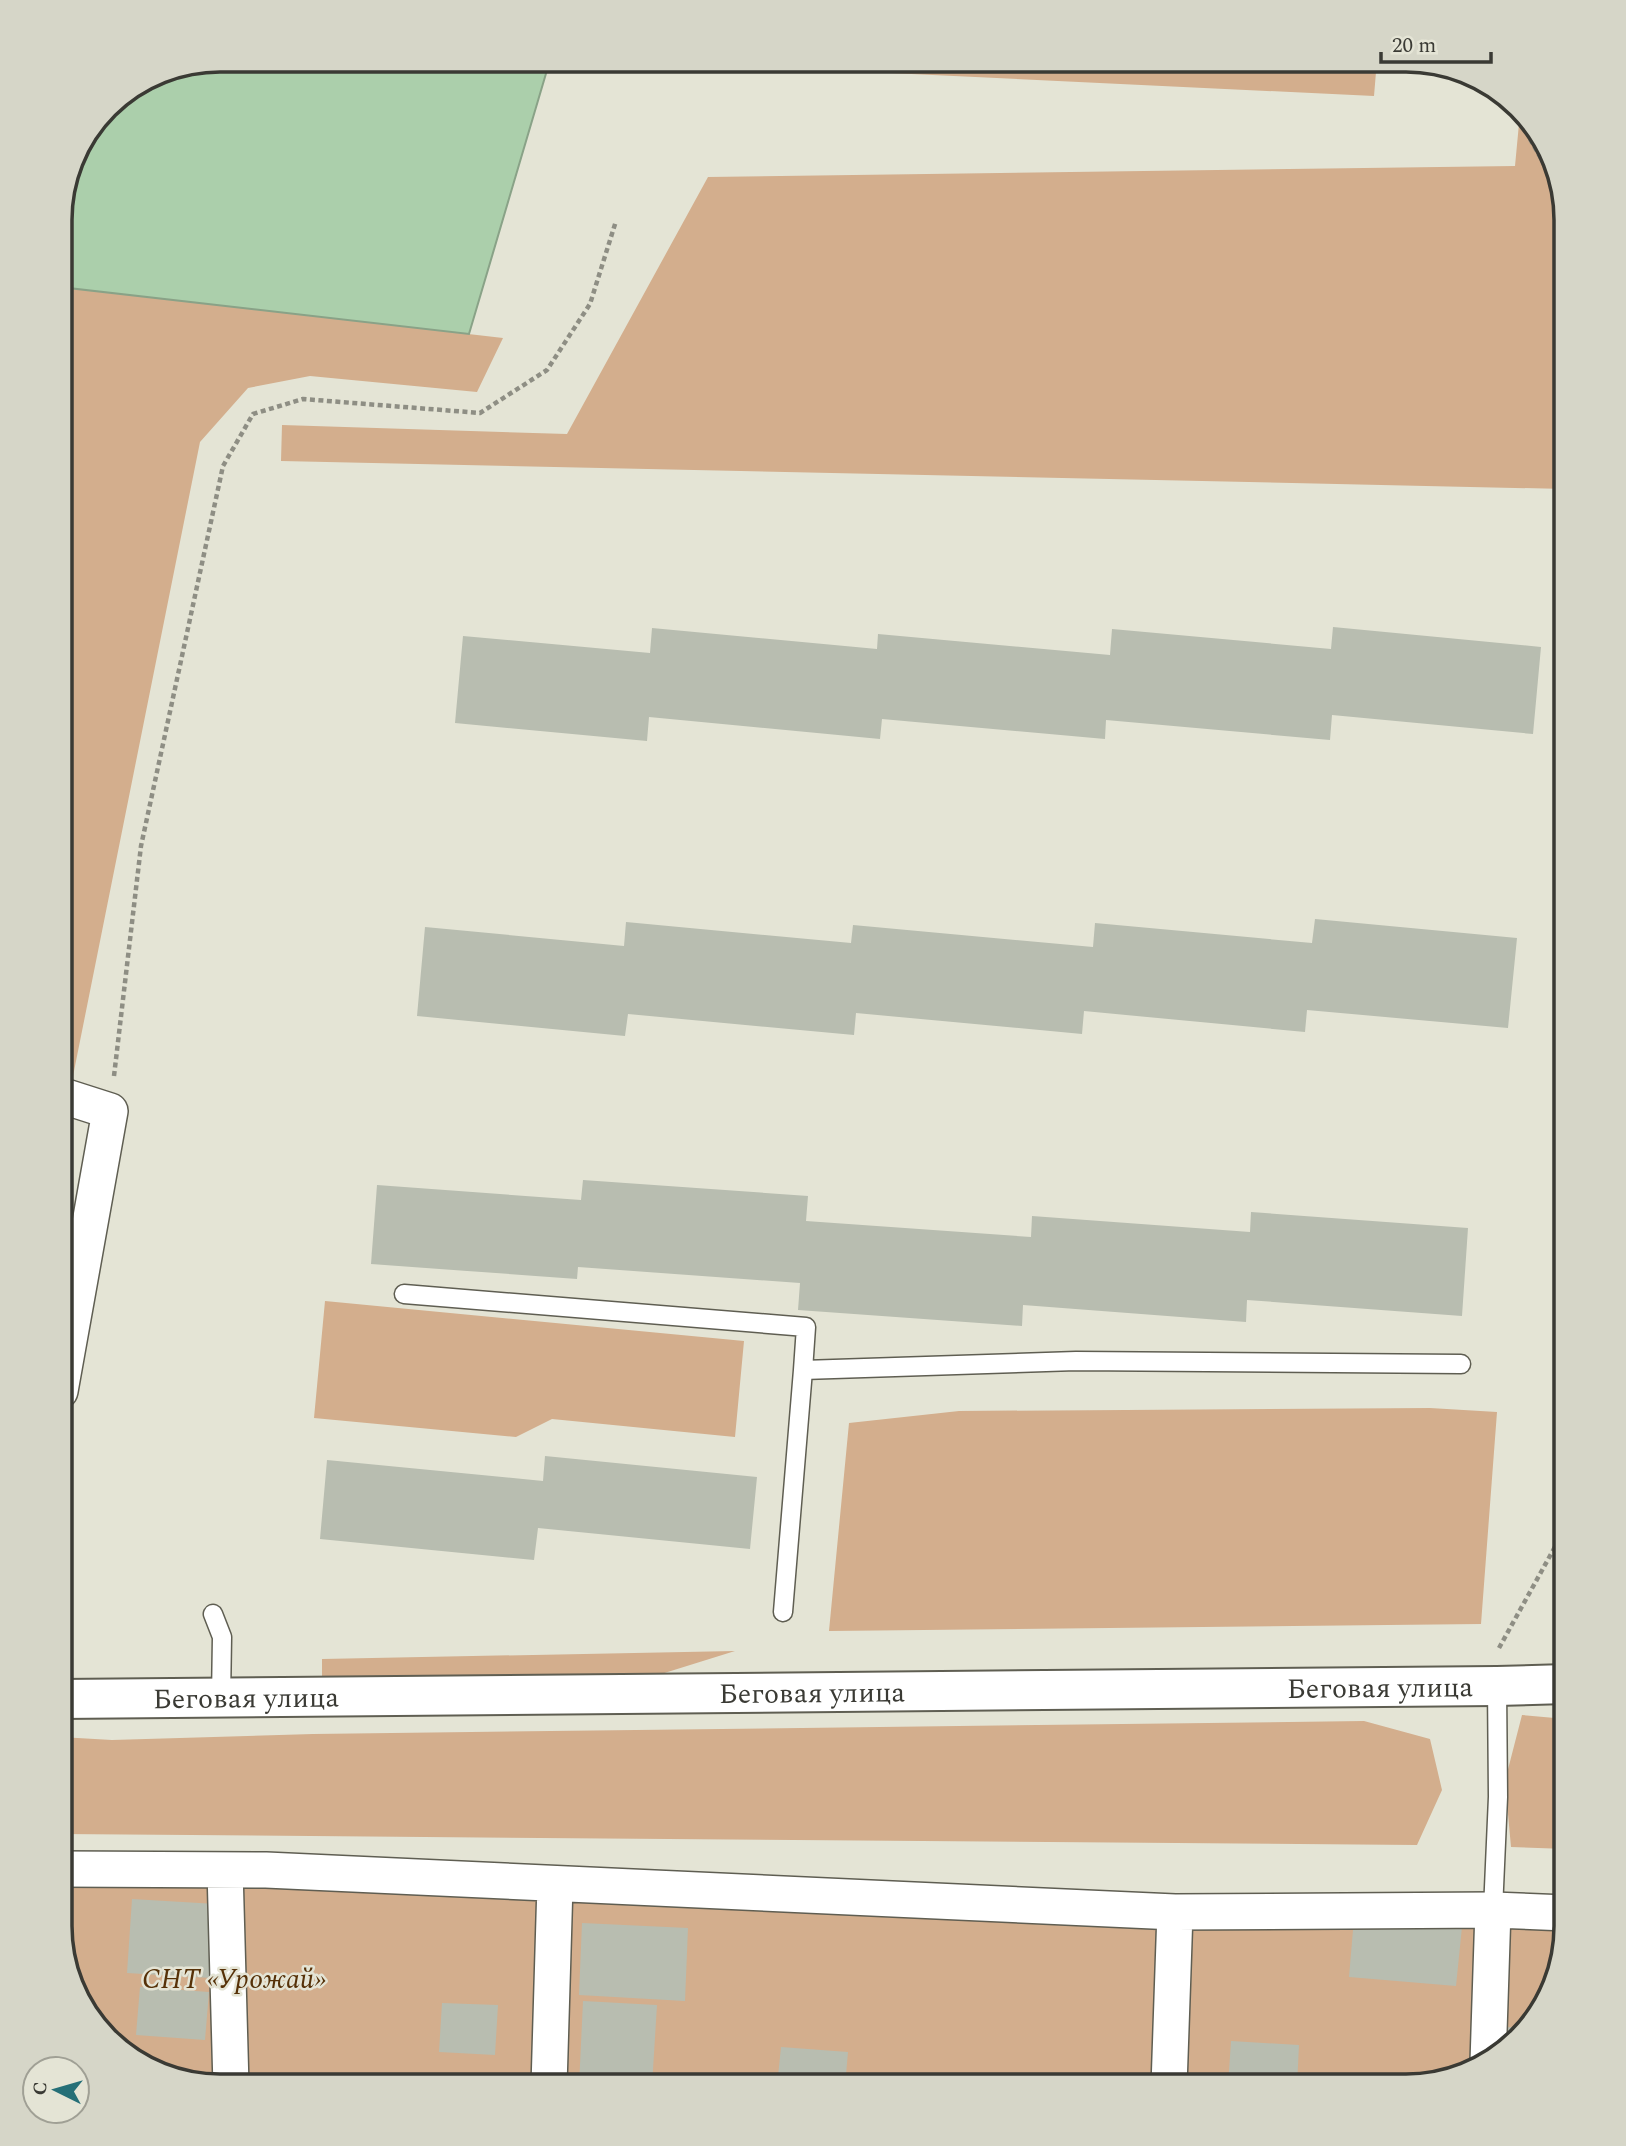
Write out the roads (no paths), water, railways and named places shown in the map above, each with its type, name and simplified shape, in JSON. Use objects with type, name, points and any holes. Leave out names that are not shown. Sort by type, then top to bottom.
[{"type":"street","points":[[72,1099],[110,1111],[72,1324]]},
{"type":"street","name":"Беговая улица","points":[[72,1699],[1554,1684]]},
{"type":"street","points":[[72,1869],[225,1870],[1175,1912],[1493,1910],[1554,1913]]},
{"type":"street","points":[[225,1870],[231,2074]]},
{"type":"street","points":[[549,2074],[555,1884]]},
{"type":"street","points":[[1488,2049],[1493,1910]]},
{"type":"street","points":[[1169,2074],[1175,1912]]},
{"type":"lane","points":[[404,1294],[806,1327],[783,1612]]},
{"type":"lane","points":[[803,1370],[1076,1361],[1461,1364]]},
{"type":"lane","points":[[213,1614],[222,1637],[221,1698]]},
{"type":"lane","points":[[1488,1686],[1498,1797],[1493,1910]]},
{"type":"park label","name":"СНТ «Урожай»","points":[[234,1978]]}]
